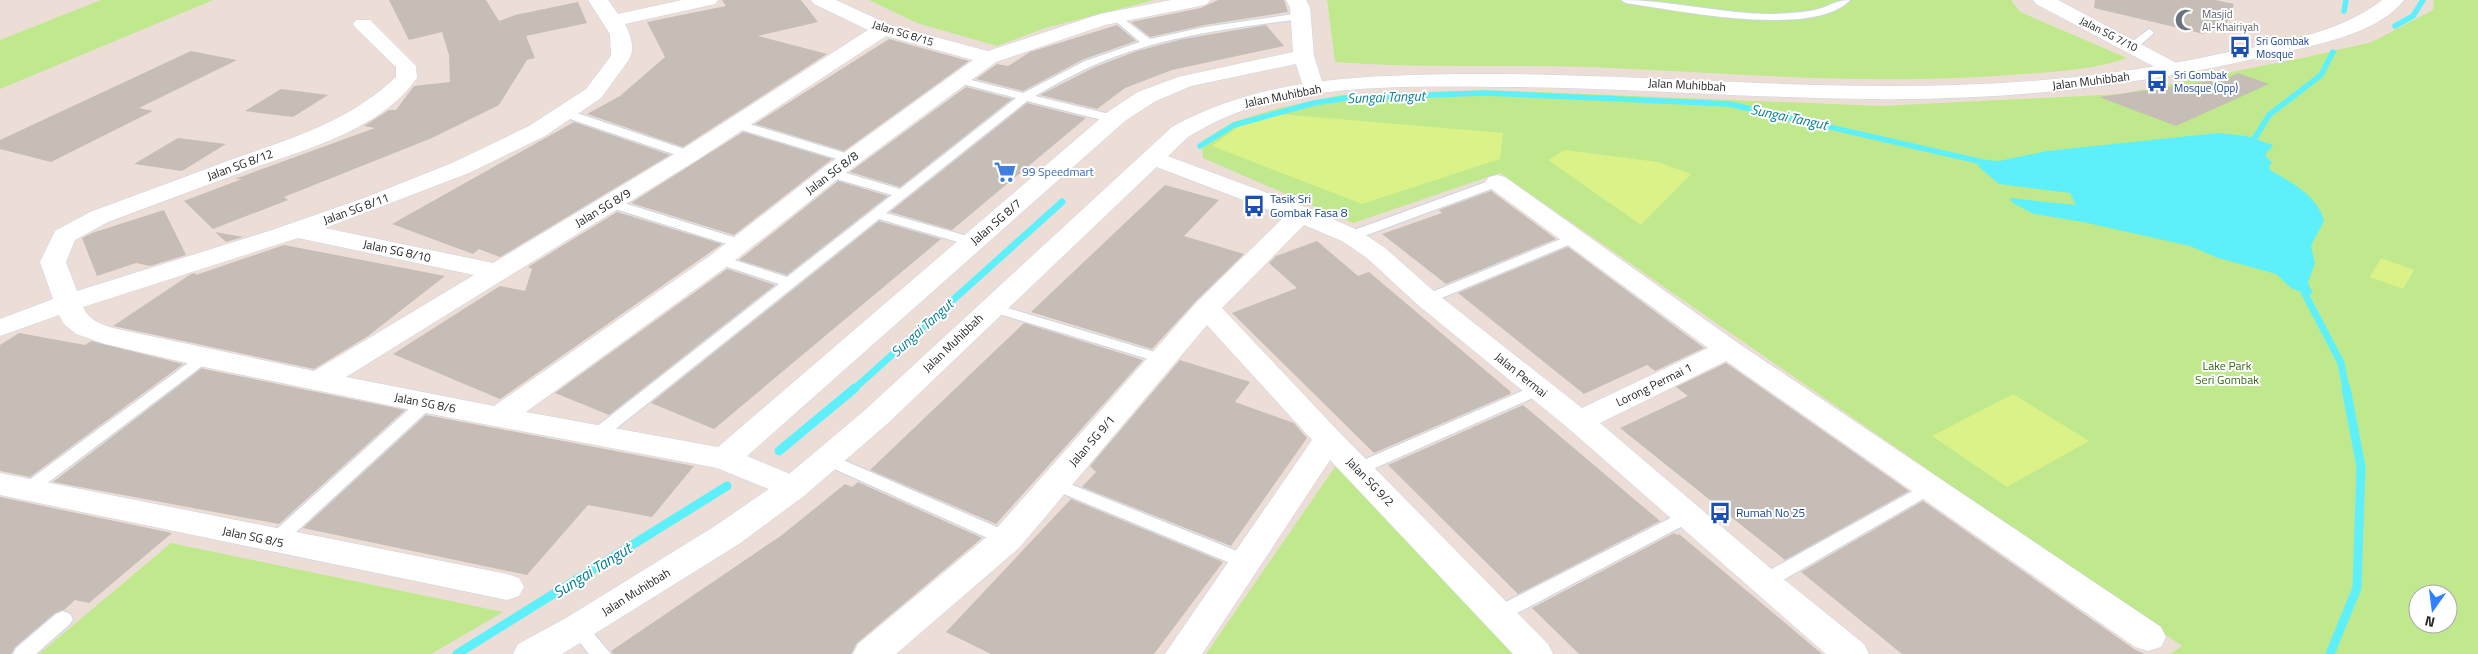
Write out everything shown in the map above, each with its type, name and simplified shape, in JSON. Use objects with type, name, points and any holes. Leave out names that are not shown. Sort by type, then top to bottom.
[{"type":"street","name":"Jalan SG 8/11","points":[[0,328],[68,302],[296,230],[406,191],[507,147],[568,114],[604,83],[617,65],[623,46],[614,21],[598,0]]},
{"type":"street","points":[[614,21],[708,0]]},
{"type":"street","name":"Jalan SG 8/15","points":[[821,0],[883,29],[989,58]]},
{"type":"street","name":"Jalan SG 8/8","points":[[498,417],[720,260],[831,173],[989,58],[1116,16],[1200,0]]},
{"type":"street","name":"Jalan SG 7/10","points":[[2043,0],[2134,46],[2173,69]]},
{"type":"street","name":"Jalan Muhibbah","points":[[531,654],[578,628],[727,535],[793,488],[876,417],[991,307],[1180,132],[1196,121],[1218,111],[1262,98],[1313,88],[1487,80],[1613,82],[1846,92],[1916,92],[2024,88],[2088,82],[2173,69],[2306,41],[2361,21],[2383,10],[2394,0]]},
{"type":"street","points":[[1299,8],[1304,56],[1313,88]]},
{"type":"street","name":"Jalan SG 8/12","points":[[68,302],[52,262],[64,236],[99,217],[322,135],[358,119],[392,94],[406,78],[406,66],[363,24]]},
{"type":"street","name":"Jalan SG 8/9","points":[[319,381],[689,156],[883,29]]},
{"type":"street","name":"Jalan SG 8/7","points":[[724,459],[1114,119],[1146,97],[1185,80],[1304,56]]},
{"type":"street","name":"Jalan Permai","points":[[1154,158],[1300,214],[1351,236],[1376,253],[1427,298],[1579,422],[1764,582],[1851,654]]},
{"type":"street","points":[[1497,182],[1728,349],[2148,637]]},
{"type":"street","name":"Jalan SG 9/1","points":[[871,654],[1007,539],[1207,308],[1300,214]]},
{"type":"street","name":"Jalan SG 8/10","points":[[296,230],[498,272]]},
{"type":"street","name":"Jalan SG 8/6","points":[[68,302],[74,318],[86,328],[105,335],[204,358],[426,403],[724,459],[793,488]]},
{"type":"street","name":"Jalan SG 9/2","points":[[1207,308],[1328,439],[1535,654]]},
{"type":"street","name":"Lorong Permai 1","points":[[1579,422],[1728,349]]},
{"type":"street","points":[[1183,654],[1328,439]]},
{"type":"street","name":"Jalan SG 8/5","points":[[13,487],[507,587]]},
{"type":"lane","points":[[1626,0],[1680,9],[1803,16],[1835,9],[1845,0]]},
{"type":"lane","points":[[597,435],[1026,96],[1070,72],[1112,54],[1299,8]]},
{"type":"lane","points":[[1116,16],[1149,44]]},
{"type":"lane","points":[[2134,46],[2149,32]]},
{"type":"lane","points":[[959,80],[1114,119]]},
{"type":"lane","points":[[568,114],[689,156]]},
{"type":"lane","points":[[736,124],[851,159]]},
{"type":"lane","points":[[831,173],[902,194]]},
{"type":"lane","points":[[1351,236],[1497,182]]},
{"type":"lane","points":[[611,203],[741,244]]},
{"type":"lane","points":[[875,214],[973,242]]},
{"type":"lane","points":[[1427,298],[1574,238]]},
{"type":"lane","points":[[720,260],[790,283]]},
{"type":"lane","points":[[991,307],[1163,360]]},
{"type":"lane","points":[[13,487],[204,358]]},
{"type":"lane","points":[[1358,469],[1538,389]]},
{"type":"lane","points":[[275,541],[426,403]]},
{"type":"lane","points":[[827,459],[1007,539]]},
{"type":"lane","points":[[1056,484],[1246,562]]},
{"type":"lane","points":[[1764,582],[1929,488]]},
{"type":"lane","points":[[1497,615],[1688,515]]},
{"type":"lane","points":[[23,654],[63,619]]},
{"type":"lane","points":[[578,628],[601,654]]},
{"type":"green space","points":[[101,0],[213,0],[0,89],[0,40]]},
{"type":"green space","points":[[869,0],[1154,0],[1045,28],[997,46],[917,23]]},
{"type":"green space","points":[[1327,0],[2011,0],[2020,12],[2127,58],[2099,66],[2054,72],[1904,79],[1852,79],[1558,66],[1399,65],[1335,62]]},
{"type":"green space","name":"Lake Park Seri Gombak","points":[[2434,0],[2478,0],[2478,654],[2170,654],[2182,646],[1500,173],[1353,223],[1203,158],[1202,141],[1233,122],[1279,108],[1342,95],[1484,90],[1881,106],[2121,94],[2307,57],[2372,42],[2433,10]]},
{"type":"green space","points":[[1280,114],[1503,133],[1500,159],[1362,204],[1212,146],[1238,127]]},
{"type":"green space","points":[[1565,150],[1658,162],[1691,174],[1641,225],[1548,160]]},
{"type":"green space","points":[[2381,258],[2414,270],[2403,289],[2370,277]]},
{"type":"green space","points":[[2013,394],[2089,441],[2007,487],[1932,436]]},
{"type":"green space","points":[[1337,464],[1517,654],[1206,654]]},
{"type":"green space","points":[[171,543],[503,612],[431,654],[39,654]]},
{"type":"water","points":[[2218,133],[2246,136],[2273,145],[2265,155],[2272,163],[2269,166],[2270,170],[2303,191],[2321,212],[2324,221],[2311,246],[2315,263],[2308,283],[2313,294],[2305,294],[2291,288],[2276,274],[2218,258],[2190,246],[2083,222],[2034,214],[2013,203],[2009,198],[2076,205],[2070,193],[1999,184],[1980,168],[1977,163],[1985,160],[1999,161],[2047,151]]},
{"type":"building","points":[[389,0],[486,0],[499,21],[515,15],[578,2],[587,23],[526,36],[535,58],[527,60],[499,105],[432,138],[284,197],[288,200],[213,229],[184,201],[242,179],[235,179],[375,128],[364,126],[389,110],[396,110],[414,86],[450,82],[449,55],[442,32],[409,40]]},
{"type":"building","points":[[722,0],[801,0],[818,22],[758,36],[827,54],[683,147],[587,114],[620,96],[665,57],[647,22],[726,6]]},
{"type":"building","points":[[1218,0],[1284,0],[1288,12],[1205,25],[1150,37],[1131,22],[1201,8]]},
{"type":"building","name":"Masjid Al-Khairiyah","points":[[2095,0],[2215,0],[2234,4],[2225,28],[2207,25],[2204,34],[2094,8]]},
{"type":"building","points":[[1117,25],[1136,41],[1084,59],[1023,91],[976,79],[997,64],[1008,66],[1030,52]]},
{"type":"building","points":[[1266,25],[1284,46],[1172,70],[1125,88],[1097,109],[1040,95],[1095,67],[1137,51],[1183,39]]},
{"type":"building","points":[[889,39],[969,61],[844,151],[755,124]]},
{"type":"building","points":[[191,51],[237,60],[139,108],[153,111],[51,162],[0,149],[0,140]]},
{"type":"building","points":[[2238,73],[2269,84],[2176,126],[2099,97],[2211,81],[2215,84]]},
{"type":"building","points":[[966,87],[1012,99],[900,187],[850,172]]},
{"type":"building","points":[[281,89],[328,95],[293,117],[245,111]]},
{"type":"building","points":[[1027,103],[1086,118],[952,230],[890,212]]},
{"type":"building","points":[[574,122],[670,155],[500,257],[479,249],[473,254],[392,224]]},
{"type":"building","points":[[743,132],[832,159],[734,235],[631,203]]},
{"type":"building","points":[[178,138],[226,144],[182,171],[134,164]]},
{"type":"building","points":[[838,181],[888,196],[787,275],[739,260]]},
{"type":"building","points":[[1165,185],[1219,200],[1184,236],[1244,254],[1196,301],[1152,349],[1031,312]]},
{"type":"building","points":[[1491,191],[1556,239],[1446,284],[1382,234],[1442,213],[1439,210]]},
{"type":"building","points":[[164,210],[186,255],[150,266],[136,263],[97,276],[82,238],[92,233]]},
{"type":"building","points":[[617,212],[722,244],[500,399],[393,354],[500,286],[525,291],[532,269],[528,267]]},
{"type":"building","points":[[879,221],[941,239],[714,429],[651,403]]},
{"type":"building","points":[[215,232],[243,237],[226,242]]},
{"type":"building","points":[[1317,241],[1358,276],[1369,272],[1511,392],[1510,394],[1374,453],[1232,313],[1297,288],[1269,263],[1276,256]]},
{"type":"building","points":[[284,245],[445,276],[368,336],[314,369],[113,326],[191,274],[195,273],[196,275]]},
{"type":"building","points":[[1568,247],[1704,348],[1655,371],[1647,365],[1584,394],[1458,293]]},
{"type":"building","points":[[727,269],[775,285],[609,415],[555,393]]},
{"type":"building","points":[[1024,323],[1143,360],[996,524],[870,470]]},
{"type":"building","points":[[19,333],[85,345],[91,341],[183,364],[30,477],[0,471],[0,345]]},
{"type":"building","points":[[1180,360],[1250,382],[1235,402],[1294,423],[1307,438],[1231,546],[1082,487],[1096,472],[1090,466]]},
{"type":"building","points":[[1726,363],[1909,491],[1785,560],[1620,428],[1688,396],[1676,387]]},
{"type":"building","points":[[202,368],[405,410],[279,524],[53,482]]},
{"type":"building","points":[[1523,405],[1660,521],[1518,594],[1388,465]]},
{"type":"building","points":[[426,415],[694,466],[652,517],[588,505],[527,575],[303,528]]},
{"type":"building","points":[[858,482],[982,538],[857,643],[851,654],[613,654],[611,651],[782,535],[845,484],[852,487]]},
{"type":"building","points":[[0,497],[172,533],[89,603],[75,600],[64,610],[55,613],[15,647],[11,654],[0,654]]},
{"type":"building","points":[[1071,499],[1223,562],[1154,654],[991,654],[946,632]]},
{"type":"building","points":[[1923,501],[2134,649],[2144,654],[1902,654],[1801,572]]},
{"type":"building","points":[[1674,533],[1679,534],[1822,654],[1579,654],[1532,608]]},
{"type":"waterway","name":"Sungai Tangut","points":[[2344,11],[2346,0]]},
{"type":"waterway","points":[[2395,26],[2413,16],[2423,0]]},
{"type":"waterway","name":"Sungai Tangut","points":[[2246,143],[2255,138],[2269,115],[2321,75],[2333,52]]},
{"type":"waterway","name":"Sungai Tangut","points":[[1200,146],[1234,125],[1314,103],[1346,98],[1485,93],[1729,104],[1987,163]]},
{"type":"waterway","name":"Sungai Tangut","points":[[854,389],[1062,202]]},
{"type":"waterway","points":[[2305,294],[2341,363],[2346,389]]},
{"type":"waterway","name":"Sungai Tangut","points":[[779,451],[855,388]]},
{"type":"waterway","points":[[2330,654],[2357,588],[2361,467],[2346,388]]},
{"type":"waterway","name":"Sungai Tangut","points":[[457,654],[727,486]]},
{"type":"place","name":"Masjid Al-Khairiyah","points":[[2186,20]]},
{"type":"place","name":"Sri Gombak Mosque","points":[[2240,47]]},
{"type":"place","name":"Sri Gombak Mosque (Opp)","points":[[2157,81]]},
{"type":"place","name":"99 Speedmart","points":[[1005,172]]},
{"type":"place","name":"Tasik Sri Gombak Fasa 8","points":[[1254,206]]},
{"type":"place","name":"Rumah No 25","points":[[1720,513]]}]
